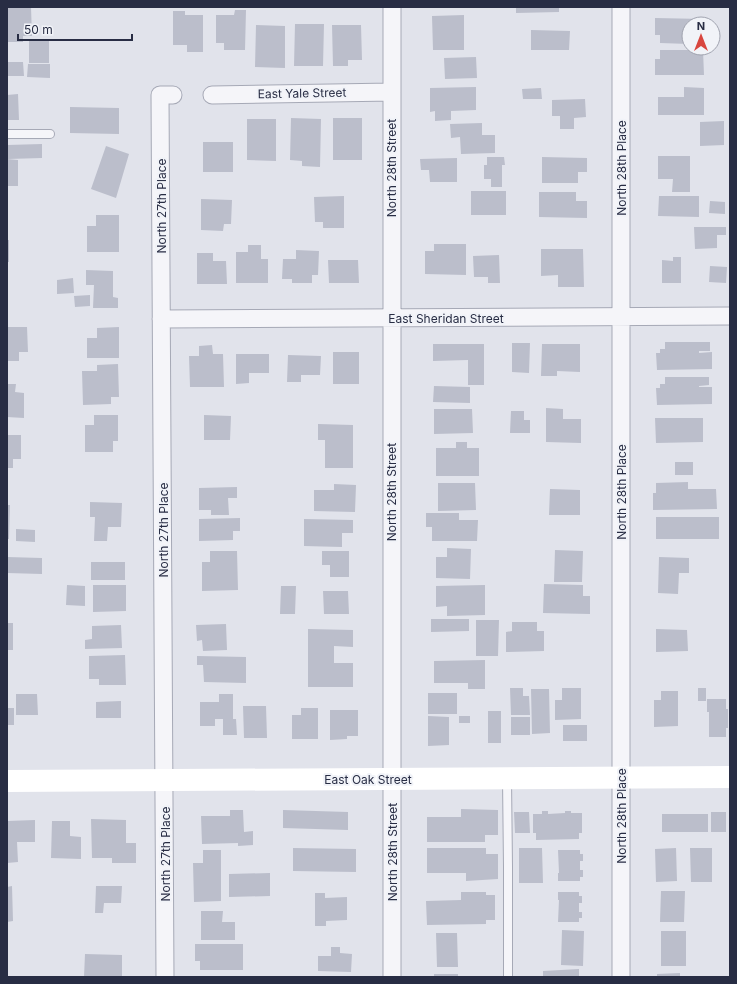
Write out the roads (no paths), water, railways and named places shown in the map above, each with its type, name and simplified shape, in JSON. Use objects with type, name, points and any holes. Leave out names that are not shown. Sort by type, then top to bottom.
[{"type":"street","name":"North 28th Street","points":[[392,7],[392,977]]},
{"type":"street","name":"North 28th Place","points":[[621,7],[621,977]]},
{"type":"street","name":"East Yale Street","points":[[212,95],[392,92]]},
{"type":"street","name":"North 27th Place","points":[[166,977],[160,95],[173,95]]},
{"type":"street","name":"East Sheridan Street","points":[[162,319],[730,316]]},
{"type":"street","name":"East Oak Street","points":[[7,781],[730,777]]},
{"type":"lane","points":[[7,134],[50,134]]},
{"type":"lane","points":[[507,778],[508,977]]}]
